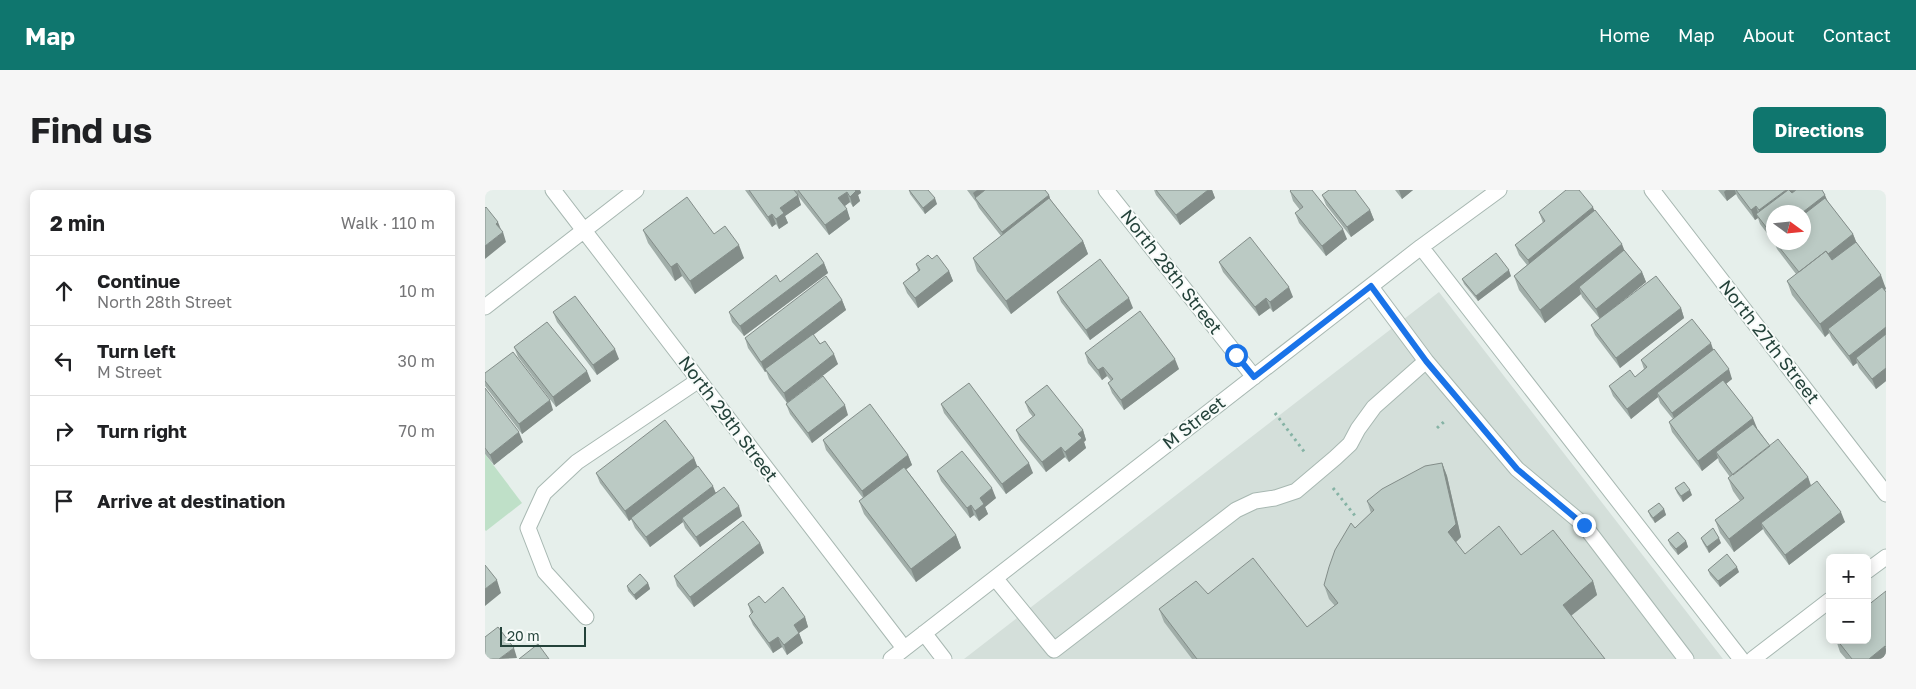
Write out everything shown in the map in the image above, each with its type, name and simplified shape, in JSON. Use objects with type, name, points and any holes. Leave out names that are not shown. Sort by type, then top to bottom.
[{"type":"street","name":"North 29th Street","points":[[553,190],[904,648]]},
{"type":"street","points":[[485,306],[636,190]]},
{"type":"street","name":"North 28th Street","points":[[1107,190],[1254,377]]},
{"type":"street","name":"M Street","points":[[891,659],[1421,247],[1499,190]]},
{"type":"street","name":"North 27th Street","points":[[1652,190],[1886,494]]},
{"type":"street","points":[[1421,247],[1741,659]]},
{"type":"street","points":[[1371,286],[1426,361],[1517,469],[1584,525],[1686,659]]},
{"type":"street","points":[[995,578],[1054,650],[1236,510],[1255,501],[1275,498],[1296,491],[1350,444],[1374,407],[1426,361]]},
{"type":"street","points":[[586,617],[545,572],[528,528],[544,492],[577,462],[699,380]]},
{"type":"street","points":[[1871,568],[1886,557]]},
{"type":"street","points":[[1753,659],[1826,603]]},
{"type":"street","points":[[924,633],[944,659]]},
{"type":"path","points":[[1275,413],[1310,458]]},
{"type":"path","points":[[1331,485],[1356,517]]},
{"type":"shaded area","points":[[1439,292],[1723,659],[964,659]]},
{"type":"green space","points":[[485,454],[522,503],[486,531],[485,530]]},
{"type":"building","points":[[749,190],[794,190],[798,195],[780,208],[784,213],[776,219],[772,214],[768,217]]},
{"type":"building","points":[[798,190],[856,191],[850,197],[847,192],[838,198],[847,209],[825,225]]},
{"type":"building","points":[[909,190],[928,190],[935,198],[923,208]]},
{"type":"building","points":[[985,190],[1045,190],[1049,195],[1002,232],[975,198]]},
{"type":"building","points":[[1156,190],[1208,190],[1176,215]]},
{"type":"building","points":[[1291,190],[1312,190],[1343,229],[1322,246],[1295,213],[1303,207]]},
{"type":"building","points":[[1329,190],[1355,190],[1370,210],[1347,227],[1322,195]]},
{"type":"building","points":[[1566,190],[1579,190],[1593,207],[1528,260],[1515,245],[1545,221],[1539,212]]},
{"type":"building","points":[[1736,190],[1786,190],[1759,210],[1756,206],[1751,210]]},
{"type":"building","points":[[1788,190],[1792,193],[1796,190],[1822,190],[1825,195],[1811,206],[1768,205]]},
{"type":"building","points":[[687,197],[714,234],[725,226],[739,245],[690,281],[677,263],[671,267],[643,230]]},
{"type":"building","points":[[1049,198],[1083,241],[1006,301],[973,258]]},
{"type":"building","points":[[1825,198],[1853,234],[1828,254],[1826,251],[1799,272],[1781,250],[1811,250],[1811,209]]},
{"type":"building","points":[[1766,206],[1766,227],[1756,214]]},
{"type":"building","points":[[485,208],[503,232],[485,246]]},
{"type":"building","points":[[1595,210],[1622,244],[1540,310],[1514,276]]},
{"type":"building","points":[[1250,237],[1289,287],[1270,302],[1266,298],[1255,307],[1219,262]]},
{"type":"building","points":[[1856,242],[1881,275],[1820,324],[1787,281],[1826,251],[1832,260]]},
{"type":"building","points":[[1624,250],[1642,272],[1596,309],[1579,287]]},
{"type":"building","points":[[817,253],[824,263],[740,326],[729,312],[776,275],[780,282]]},
{"type":"building","points":[[1496,253],[1509,270],[1476,296],[1462,279]]},
{"type":"building","points":[[928,255],[932,259],[937,255],[949,271],[915,298],[903,283],[920,270],[916,264]]},
{"type":"building","points":[[1100,259],[1129,298],[1086,330],[1057,292]]},
{"type":"building","points":[[826,276],[842,300],[761,362],[745,338]]},
{"type":"building","points":[[1656,276],[1681,308],[1616,358],[1591,325]]},
{"type":"building","points":[[1882,287],[1886,292],[1886,327],[1849,356],[1828,329]]},
{"type":"building","points":[[575,296],[615,349],[593,365],[553,312]]},
{"type":"building","points":[[1140,311],[1175,359],[1121,400],[1108,383],[1113,379],[1103,367],[1098,370],[1085,353]]},
{"type":"building","points":[[1692,319],[1711,343],[1627,409],[1609,386],[1630,370],[1635,377],[1647,367],[1641,360]]},
{"type":"building","points":[[547,322],[587,371],[553,397],[514,347]]},
{"type":"building","points":[[813,334],[820,344],[825,341],[834,354],[784,393],[765,369]]},
{"type":"building","points":[[1886,334],[1886,368],[1872,379],[1856,358]]},
{"type":"building","points":[[1714,349],[1729,369],[1672,413],[1657,393]]},
{"type":"building","points":[[513,352],[550,400],[519,424],[485,381],[485,373]]},
{"type":"building","points":[[823,376],[845,405],[808,433],[786,404]]},
{"type":"building","points":[[1723,380],[1753,418],[1698,461],[1669,422]]},
{"type":"building","points":[[969,383],[1029,463],[1002,484],[941,404]]},
{"type":"building","points":[[1047,385],[1083,430],[1078,434],[1082,438],[1065,452],[1061,447],[1042,462],[1016,430],[1035,415],[1025,402]]},
{"type":"building","points":[[485,388],[519,432],[490,455],[485,448]]},
{"type":"building","points":[[870,404],[908,455],[862,491],[823,440]]},
{"type":"building","points":[[665,420],[694,458],[625,511],[596,473]]},
{"type":"building","points":[[1753,424],[1770,446],[1733,475],[1716,452]]},
{"type":"building","points":[[1778,439],[1808,477],[1729,539],[1715,520],[1744,498],[1728,478]]},
{"type":"building","points":[[962,451],[992,488],[980,498],[984,504],[975,511],[971,505],[967,508],[937,471]]},
{"type":"building","points":[[1442,463],[1456,524],[1448,532],[1465,554],[1499,526],[1521,555],[1553,530],[1593,581],[1563,605],[1605,659],[1197,659],[1159,609],[1196,581],[1208,594],[1253,558],[1307,627],[1338,603],[1324,585],[1329,567],[1335,550],[1351,523],[1355,528],[1374,510],[1367,501],[1382,489],[1425,466]]},
{"type":"building","points":[[698,466],[713,486],[646,537],[631,518]]},
{"type":"building","points":[[904,467],[956,535],[911,569],[859,501]]},
{"type":"building","points":[[1817,481],[1841,512],[1785,555],[1761,523]]},
{"type":"building","points":[[1684,482],[1690,490],[1681,496],[1675,488]]},
{"type":"building","points":[[724,487],[739,506],[696,537],[682,518]]},
{"type":"building","points":[[1659,503],[1664,509],[1653,518],[1648,511]]},
{"type":"building","points":[[743,521],[760,543],[690,597],[674,576]]},
{"type":"building","points":[[1713,528],[1719,538],[1707,547],[1701,538]]},
{"type":"building","points":[[1678,532],[1686,541],[1676,549],[1668,540]]},
{"type":"building","points":[[1727,554],[1737,567],[1718,581],[1708,570]]},
{"type":"building","points":[[485,565],[497,580],[485,589]]},
{"type":"building","points":[[640,574],[648,583],[634,595],[627,586]]},
{"type":"building","points":[[783,587],[805,617],[794,625],[799,633],[784,645],[778,637],[769,643],[749,616],[753,612],[748,604],[759,596],[765,603]]},
{"type":"building","points":[[1886,591],[1886,647],[1869,659],[1852,659],[1840,644],[1871,644],[1871,603]]},
{"type":"building","points":[[498,627],[514,648],[499,659],[485,659],[485,637]]},
{"type":"building","points":[[538,644],[549,659],[519,659]]},
{"type":"route","points":[[1236,355],[1254,377],[1371,286],[1426,361],[1517,469],[1584,525]]}]
